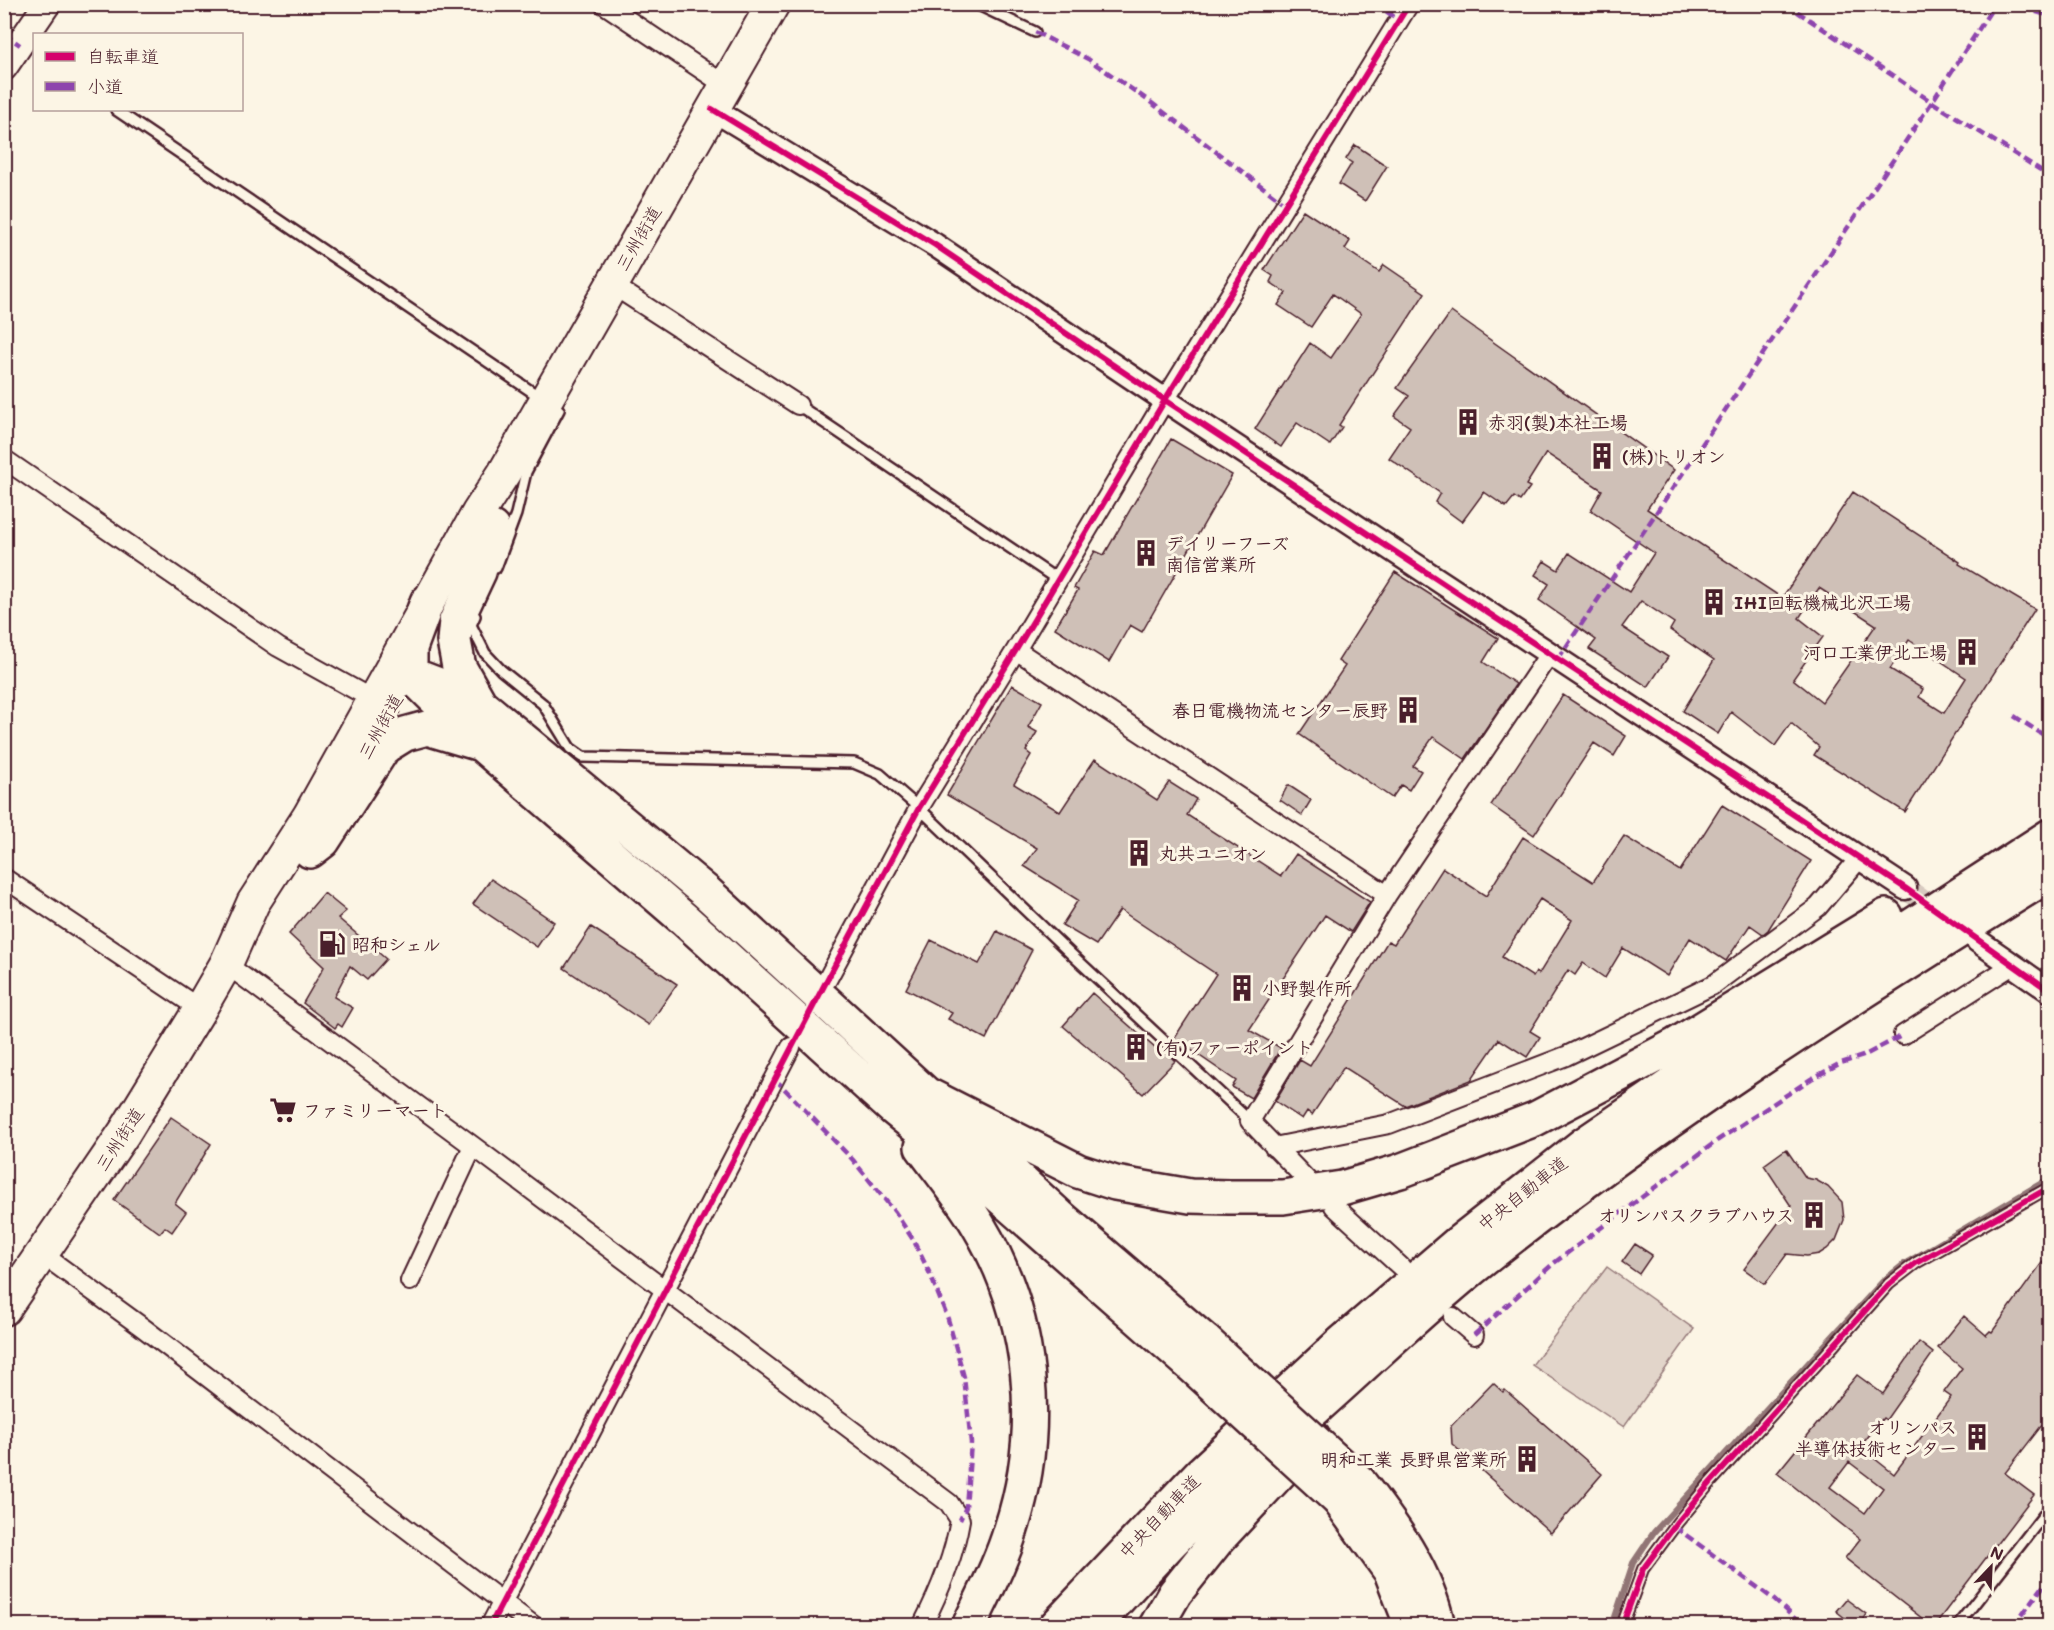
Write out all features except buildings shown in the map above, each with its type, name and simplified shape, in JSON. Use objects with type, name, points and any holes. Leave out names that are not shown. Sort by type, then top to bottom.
[{"type":"highway","name":"三州街道","points":[[226,964],[310,851],[381,705],[427,602],[478,513],[504,473],[773,4]]},
{"type":"highway","name":"三州街道","points":[[410,674],[492,528],[504,473]]},
{"type":"highway","points":[[480,704],[459,667],[454,641],[456,621],[479,572],[492,528]]},
{"type":"highway","points":[[381,705],[410,674],[410,648],[427,602]]},
{"type":"highway","points":[[410,674],[457,692],[480,704],[706,892],[1059,1215],[1197,1352],[1349,1491],[1394,1526],[1422,1576],[1438,1626]]},
{"type":"highway","points":[[410,674],[482,745],[684,919],[893,1108],[1197,1352]]},
{"type":"highway","name":"三州街道","points":[[4,1309],[124,1133],[226,964],[253,903],[381,705]]},
{"type":"highway","points":[[310,851],[323,841],[384,747],[405,734],[427,728],[482,745]]},
{"type":"highway","points":[[926,1094],[1078,1171],[1114,1183],[1190,1196],[1228,1197],[1282,1197],[1342,1188],[1400,1171],[1535,1119],[1676,1045],[2049,816]]},
{"type":"highway","name":"中央自動車道","points":[[1056,1626],[1200,1474],[1338,1346],[1457,1244],[1583,1145],[1762,1023],[2049,836]]},
{"type":"highway","name":"中央自動車道","points":[[1094,1626],[1219,1495],[1428,1306],[1475,1267],[1545,1212],[1655,1132],[1846,1003],[2049,874]]},
{"type":"highway","points":[[893,1108],[978,1224],[998,1261],[1021,1327],[1027,1360],[1030,1394],[1029,1440],[1023,1484],[1011,1530],[969,1626]]},
{"type":"highway","points":[[1156,1626],[1175,1593],[1218,1539],[1350,1397],[1426,1327],[1475,1267]]},
{"type":"highway","points":[[1349,1491],[1391,1572],[1412,1626]]},
{"type":"main road","points":[[4,67],[23,47],[47,4]]},
{"type":"street","points":[[604,4],[719,97],[935,245],[1165,400],[1905,888]]},
{"type":"street","points":[[827,980],[919,808],[1165,400],[1409,4]]},
{"type":"street","points":[[611,284],[798,405]]},
{"type":"street","points":[[4,459],[278,646],[381,705]]},
{"type":"street","points":[[1016,650],[1388,895]]},
{"type":"street","points":[[1307,1180],[1250,1121],[1388,895],[1550,653]]},
{"type":"street","points":[[1274,1147],[1389,1124],[1566,1056],[1713,985],[1818,907],[1860,859]]},
{"type":"street","points":[[4,878],[200,1009]]},
{"type":"street","points":[[1978,940],[2049,991]]},
{"type":"street","points":[[226,964],[665,1289],[949,1503],[960,1520],[957,1538],[922,1626]]},
{"type":"street","points":[[1903,1035],[2013,965]]},
{"type":"street","points":[[490,1626],[791,1047]]},
{"type":"street","points":[[410,1281],[473,1146]]},
{"type":"street","points":[[1334,1206],[1401,1268]]},
{"type":"street","points":[[42,1254],[142,1327],[534,1626]]},
{"type":"street","points":[[1453,1317],[1474,1335]]},
{"type":"lane","points":[[976,4],[1035,32]]},
{"type":"lane","points":[[117,111],[558,410],[526,472],[516,514],[493,576]]},
{"type":"lane","points":[[798,405],[1058,580]]},
{"type":"lane","points":[[480,606],[471,625],[486,653],[501,670],[543,704],[570,747],[583,757],[854,763],[880,774],[919,808],[1250,1121]]},
{"type":"lane","points":[[1622,1626],[1643,1569],[1677,1523],[1888,1284],[1916,1263],[2049,1187]]},
{"type":"lane","points":[[1957,1626],[2049,1507]]},
{"type":"shaded area","points":[[1607,1267],[1694,1329],[1624,1427],[1532,1365]]},
{"type":"waterway","points":[[1612,1626],[1633,1563],[1654,1532],[1883,1281],[1904,1264],[2050,1178]]},
{"type":"tunnel","points":[[1905,888],[1945,917]]},
{"type":"marked path","points":[[1375,4],[1399,20]]},
{"type":"marked path","points":[[1786,4],[1932,102],[2050,176]]},
{"type":"marked path","points":[[1558,659],[1932,102],[1995,4]]},
{"type":"marked path","points":[[2010,4],[2050,16]]},
{"type":"marked path","points":[[1035,32],[1088,59],[1149,101],[1285,204]]},
{"type":"marked path","points":[[4,34],[20,45]]},
{"type":"marked path","points":[[2014,716],[2050,739]]},
{"type":"marked path","points":[[1474,1335],[1554,1263],[1718,1140],[1811,1079],[1903,1035]]},
{"type":"marked path","points":[[775,1079],[853,1160],[895,1212],[914,1241],[930,1274],[948,1319],[964,1377],[971,1443],[966,1507],[960,1520]]},
{"type":"marked path","points":[[1675,1527],[1772,1598],[1803,1626]]},
{"type":"marked path","points":[[2014,1626],[2050,1577]]},
{"type":"cycle path","points":[[490,1626],[919,808],[1165,400],[1409,4]]},
{"type":"cycle path","points":[[712,109],[935,245],[1165,400],[1905,888],[2050,991]]},
{"type":"cycle path","points":[[1622,1626],[1643,1569],[1677,1523],[1889,1284],[1916,1263],[2050,1187]]},
{"type":"place","name":"赤羽(製)本社工場","points":[[1468,422]]},
{"type":"place","name":"(株)トリオン","points":[[1602,456]]},
{"type":"place","name":"デイリーフーズ 南信営業所","points":[[1146,553]]},
{"type":"place","name":"IHI回転機械北沢工場","points":[[1714,602]]},
{"type":"place","name":"河口工業伊北工場","points":[[1967,652]]},
{"type":"place","name":"春日電機物流センター辰野","points":[[1408,710]]},
{"type":"place","name":"丸共ユニオン","points":[[1139,853]]},
{"type":"place","name":"昭和シェル","points":[[332,944]]},
{"type":"place","name":"小野製作所","points":[[1242,988]]},
{"type":"place","name":"(有)ファーポイント","points":[[1136,1047]]},
{"type":"place","name":"ファミリーマート","points":[[283,1110]]},
{"type":"place","name":"オリンパスクラブハウス","points":[[1814,1215]]},
{"type":"place","name":"オリンパス 半導体技術センター","points":[[1977,1437]]},
{"type":"place","name":"明和工業 長野県営業所","points":[[1527,1459]]}]
